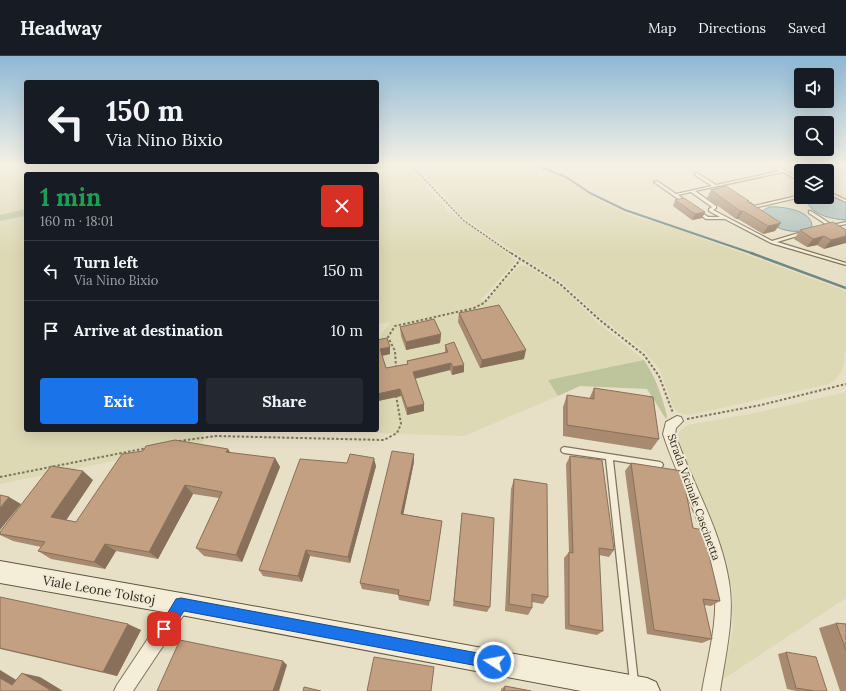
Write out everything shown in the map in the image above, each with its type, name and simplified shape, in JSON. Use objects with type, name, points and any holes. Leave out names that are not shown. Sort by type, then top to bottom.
[{"type":"street","name":"Strada Vicinale Cascinetta","points":[[678,421],[670,426],[668,434],[707,532],[718,564],[722,584],[721,623],[711,691]]},
{"type":"street","name":"Viale Leone Tolstoj","points":[[0,572],[181,604],[641,690]]},
{"type":"street","points":[[123,691],[181,604]]},
{"type":"lane","points":[[675,195],[683,194]]},
{"type":"lane","points":[[695,194],[715,207],[710,210],[772,242],[846,262]]},
{"type":"lane","points":[[675,195],[707,218],[726,218]]},
{"type":"lane","points":[[834,195],[846,201]]},
{"type":"lane","points":[[747,203],[753,207],[794,198]]},
{"type":"lane","points":[[810,212],[832,226]]},
{"type":"lane","points":[[825,228],[846,223]]},
{"type":"lane","points":[[772,242],[810,232]]},
{"type":"lane","points":[[564,450],[660,465]]},
{"type":"lane","points":[[609,458],[641,690]]},
{"type":"path","name":"Strada Vicinale Cascinetta","points":[[439,194],[453,211],[463,220],[520,260],[560,284],[601,321],[644,355],[659,376],[670,408],[678,421]]},
{"type":"path","points":[[393,372],[397,367],[395,351],[388,337],[395,326],[474,308],[484,303],[520,260]]},
{"type":"path","points":[[678,421],[761,405],[845,384]]},
{"type":"path","points":[[177,442],[200,437],[216,436],[384,440],[397,433],[401,424],[394,390]]},
{"type":"path","points":[[0,477],[154,446]]},
{"type":"shaded area","points":[[0,194],[24,194],[24,209],[0,215]]},
{"type":"shaded area","points":[[379,194],[433,194],[447,210],[516,261],[481,300],[486,302],[519,266],[527,266],[564,289],[597,322],[644,360],[549,380],[558,396],[464,436],[345,432],[379,432],[379,338],[391,322],[379,324]]},
{"type":"shaded area","points":[[443,194],[588,194],[594,198],[630,215],[682,231],[846,291],[846,351],[842,370],[836,379],[829,384],[690,415],[677,412],[673,407],[660,370],[645,352],[598,316],[563,283],[463,217]]},
{"type":"shaded area","points":[[24,216],[24,432],[205,432],[202,443],[0,484],[0,221]]},
{"type":"shaded area","points":[[846,392],[846,598],[722,680],[733,629],[732,590],[723,556],[677,436],[680,430],[687,425],[755,413]]},
{"type":"green space","points":[[24,209],[24,216],[0,221],[0,215]]},
{"type":"green space","points":[[644,360],[658,387],[667,416],[666,419],[647,389],[580,386],[558,396],[548,380]]},
{"type":"water","points":[[834,198],[846,202],[846,220],[830,218],[811,208],[808,204],[834,204]]},
{"type":"water","points":[[769,207],[788,208],[802,213],[811,221],[812,226],[809,229],[800,231],[781,229],[761,214],[762,211]]},
{"type":"building","points":[[716,194],[738,194],[781,223],[768,226],[743,211],[740,211]]},
{"type":"building","points":[[684,198],[705,212],[695,214],[675,200]]},
{"type":"building","points":[[833,222],[846,230],[846,236],[831,240],[824,236],[813,239],[800,230]]},
{"type":"building","points":[[499,305],[526,350],[482,360],[459,313]]},
{"type":"building","points":[[434,319],[441,334],[406,342],[400,327]]},
{"type":"building","points":[[387,338],[390,347],[380,349],[386,368],[408,364],[407,361],[448,352],[445,345],[454,342],[464,365],[453,367],[451,363],[413,372],[424,404],[407,408],[400,389],[379,394],[379,340]]},
{"type":"building","points":[[594,388],[653,397],[659,439],[567,425],[567,395],[594,399]]},
{"type":"building","points":[[175,440],[228,449],[226,452],[275,458],[236,555],[196,548],[222,492],[185,485],[149,552],[105,544],[94,562],[38,551],[45,542],[0,534],[51,466],[83,471],[51,517],[76,522],[122,454],[143,451],[146,446]]},
{"type":"building","points":[[392,451],[414,454],[401,514],[442,521],[430,601],[398,595],[399,590],[360,583]]},
{"type":"building","points":[[350,454],[374,458],[348,557],[306,550],[298,576],[259,570],[300,459],[347,463]]},
{"type":"building","points":[[570,456],[602,460],[614,550],[599,548],[603,631],[569,625],[569,552],[573,553]]},
{"type":"building","points":[[631,463],[682,471],[693,528],[703,530],[720,601],[703,599],[712,639],[654,630]]},
{"type":"building","points":[[514,479],[547,484],[548,597],[532,594],[532,608],[509,604]]},
{"type":"building","points":[[0,495],[9,497],[0,508]]},
{"type":"building","points":[[462,513],[494,518],[490,607],[454,601]]},
{"type":"building","points":[[0,597],[128,624],[103,672],[0,648]]},
{"type":"building","points":[[836,623],[846,624],[846,650]]},
{"type":"building","points":[[180,640],[283,661],[273,691],[157,691]]},
{"type":"building","points":[[786,652],[816,657],[827,691],[796,688]]},
{"type":"building","points":[[374,657],[434,667],[431,691],[367,691]]},
{"type":"building","points":[[22,673],[52,691],[0,691],[0,678],[12,685]]},
{"type":"building","points":[[505,686],[531,691],[504,691]]},
{"type":"building","points":[[304,687],[321,691],[303,691]]},
{"type":"waterway","points":[[591,194],[625,210],[754,254]]},
{"type":"waterway","points":[[751,253],[846,288]]},
{"type":"route","points":[[164,629],[181,604],[494,662]]}]
